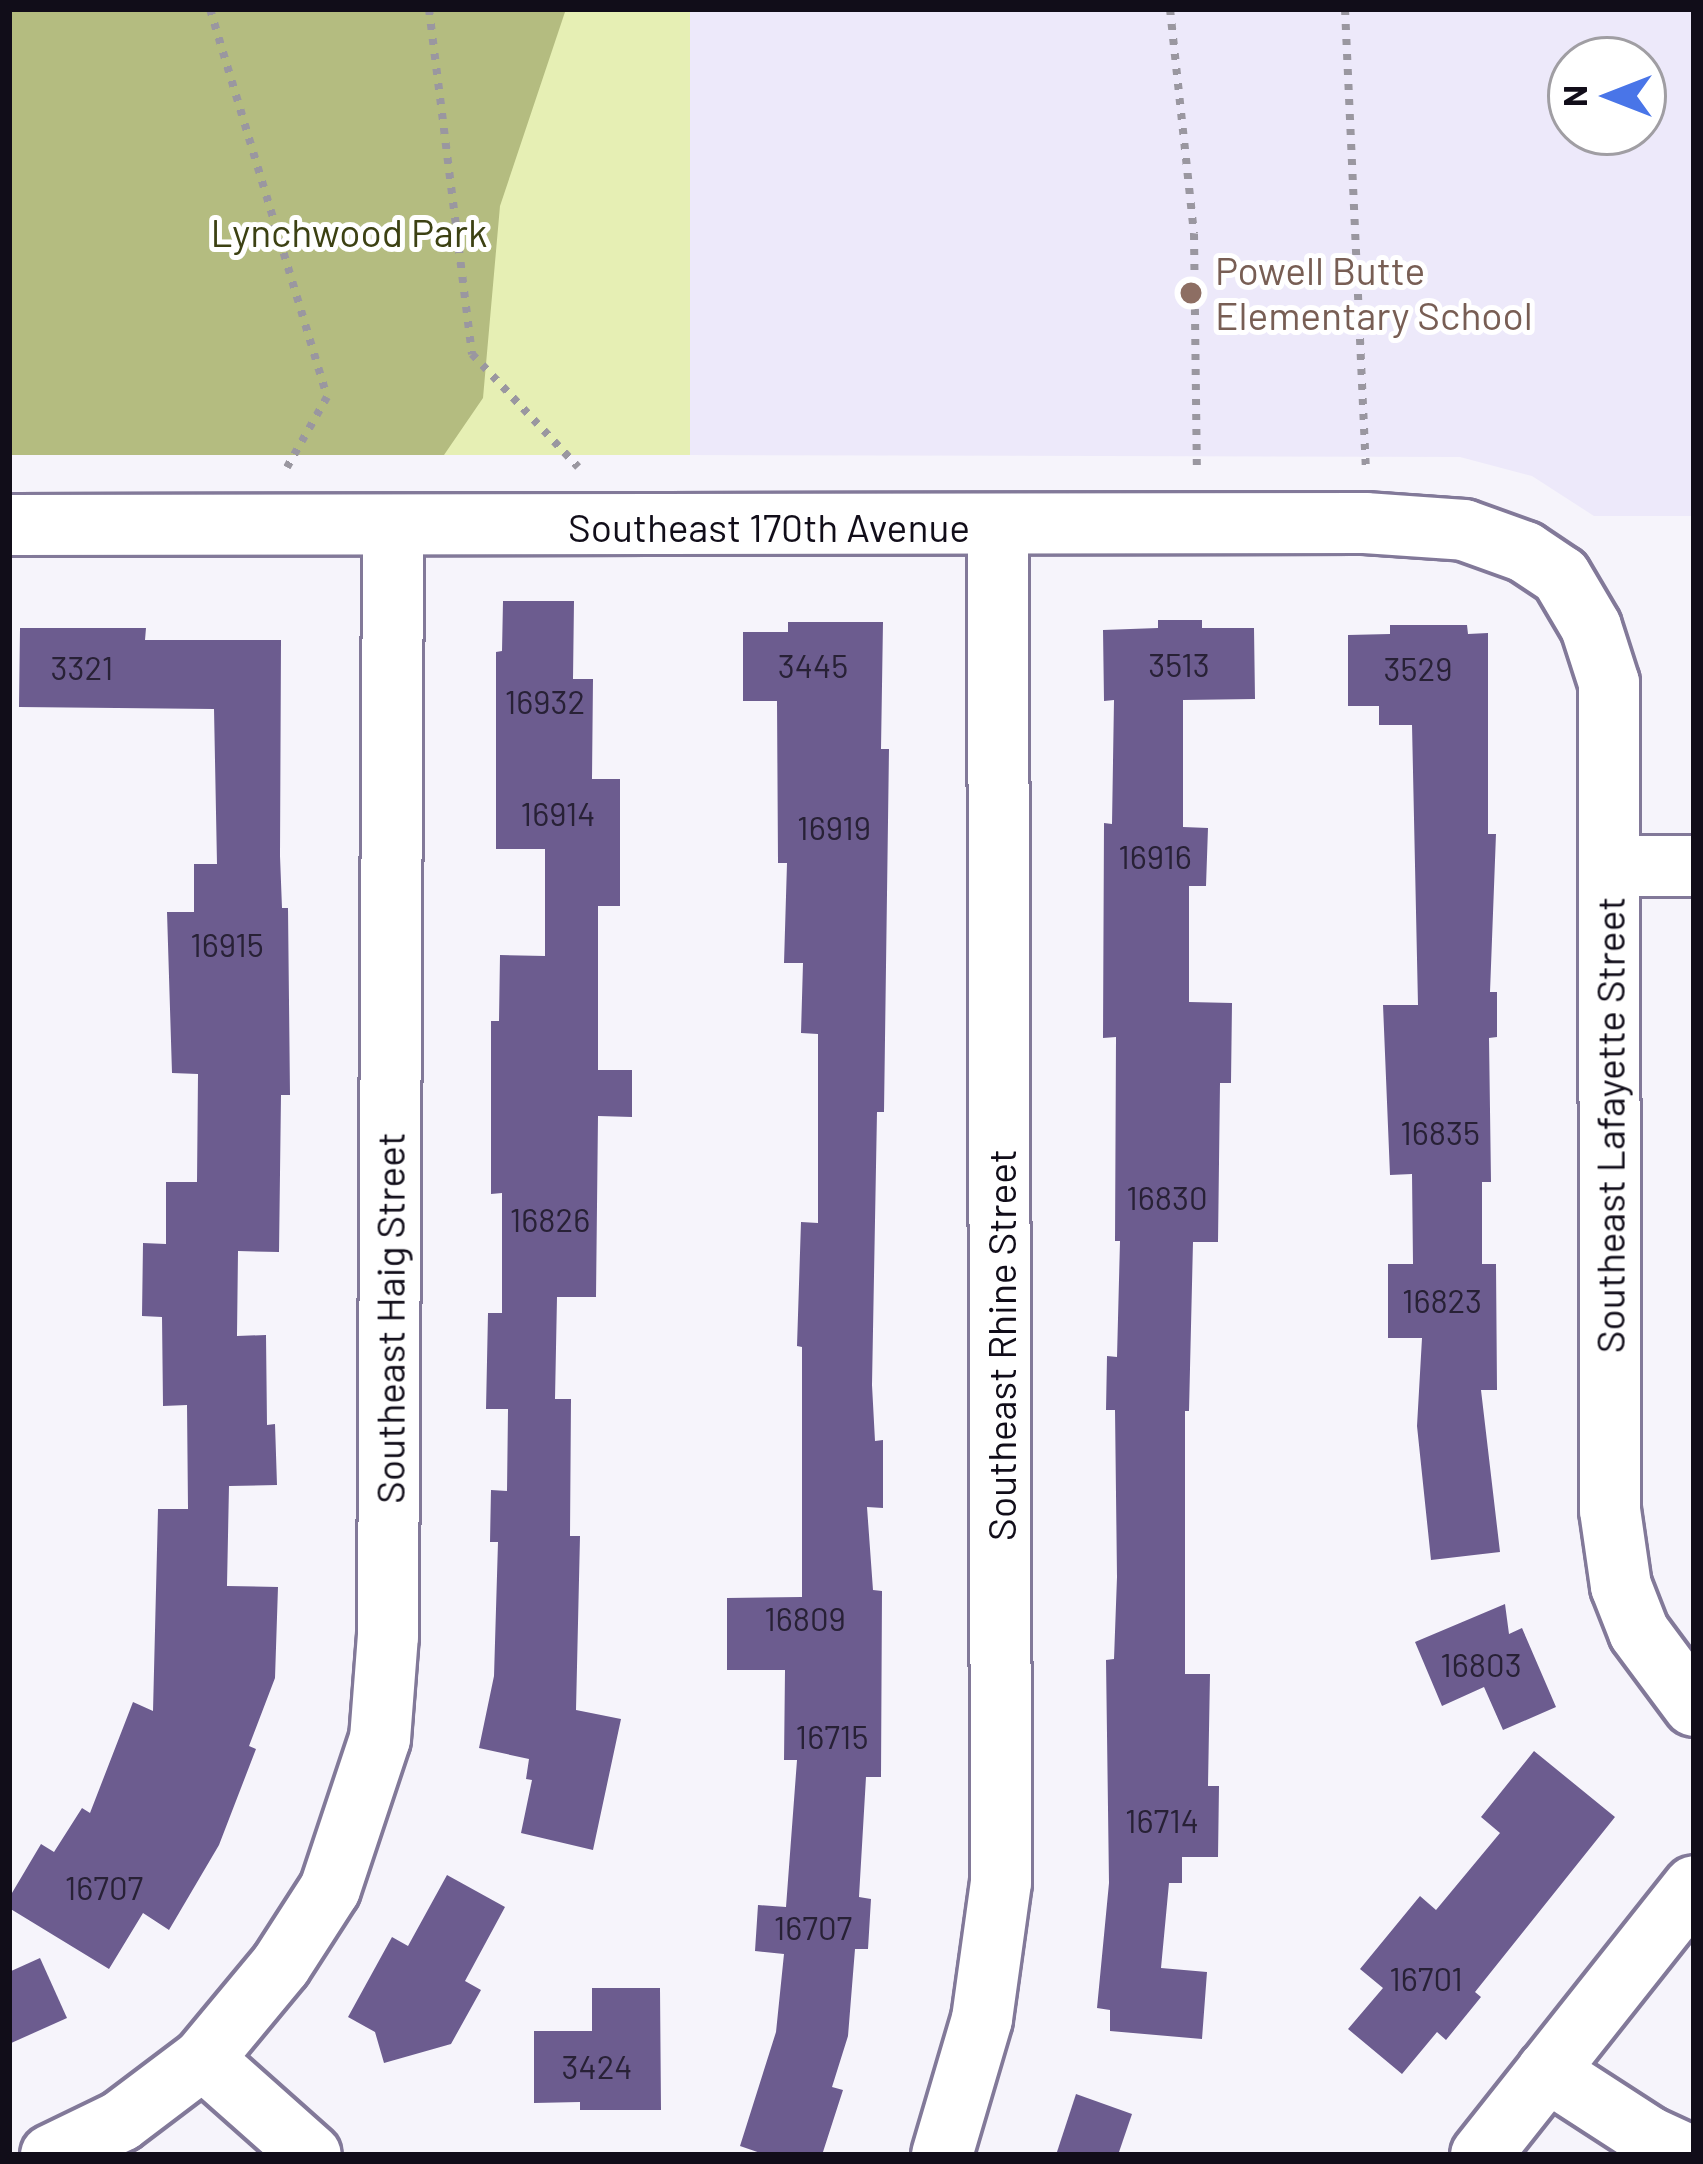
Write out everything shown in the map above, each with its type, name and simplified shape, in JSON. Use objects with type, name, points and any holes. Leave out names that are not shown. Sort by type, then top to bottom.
[{"type":"street","name":"Southeast 170th Avenue","points":[[9,525],[1366,523],[1465,530],[1525,552]]},
{"type":"street","name":"Southeast Haig Street","points":[[51,2155],[121,2121],[203,2059],[280,1965],[331,1889],[380,1739],[388,1612],[393,527]]},
{"type":"street","name":"Southeast Rhine Street","points":[[941,2155],[982,2019],[1001,1882],[998,527]]},
{"type":"street","name":"Southeast Lafayette Street","points":[[1525,552],[1561,576],[1591,627],[1609,683],[1610,1510],[1621,1586],[1639,1633],[1694,1706]]},
{"type":"street","points":[[1610,866],[1694,866]]},
{"type":"street","points":[[1481,2155],[1694,1886]]},
{"type":"street","points":[[203,2059],[311,2155]]},
{"type":"street","points":[[1547,2071],[1649,2137],[1688,2155]]},
{"type":"path","points":[[210,9],[327,397],[254,526]]},
{"type":"path","points":[[429,9],[472,354],[634,527]]},
{"type":"path","points":[[1170,9],[1194,234],[1197,525]]},
{"type":"path","points":[[1345,9],[1365,406],[1366,523]]},
{"type":"shaded area","name":"Powell Butte Elementary School","points":[[690,9],[1694,9],[1694,516],[1594,516],[1532,476],[1460,457],[686,455]]},
{"type":"green space","name":"Lynchwood Park","points":[[9,9],[690,9],[690,455],[9,455]]},
{"type":"green space","name":"Lynchwood Park","points":[[9,9],[566,9],[500,206],[483,398],[444,455],[9,455]]},
{"type":"building","points":[[503,601],[574,601],[573,679],[593,679],[592,779],[620,779],[620,906],[598,906],[598,1070],[632,1070],[632,1117],[598,1116],[596,1297],[557,1297],[555,1399],[571,1399],[570,1536],[580,1536],[576,1710],[621,1719],[593,1850],[521,1833],[532,1780],[526,1779],[529,1759],[479,1748],[494,1676],[498,1542],[490,1542],[491,1490],[507,1491],[508,1409],[486,1409],[488,1313],[502,1313],[502,1193],[491,1194],[491,1021],[499,1021],[500,955],[545,956],[545,849],[496,849],[496,652],[502,651]]},
{"type":"building","points":[[1158,620],[1202,620],[1202,628],[1254,628],[1255,699],[1183,700],[1183,827],[1208,828],[1206,886],[1189,886],[1189,1002],[1232,1003],[1231,1083],[1220,1083],[1218,1242],[1193,1242],[1189,1411],[1185,1411],[1185,1674],[1210,1674],[1208,1786],[1219,1786],[1218,1857],[1182,1857],[1182,1883],[1169,1883],[1161,1968],[1207,1972],[1202,2039],[1110,2031],[1110,2010],[1097,2008],[1109,1883],[1106,1660],[1114,1659],[1117,1577],[1115,1410],[1106,1410],[1107,1356],[1117,1357],[1120,1241],[1115,1241],[1116,1037],[1103,1038],[1104,823],[1112,824],[1114,700],[1104,701],[1103,630],[1158,628]]},
{"type":"building","points":[[788,622],[883,622],[881,749],[889,749],[884,1112],[877,1112],[872,1385],[875,1441],[883,1440],[883,1508],[867,1507],[873,1590],[882,1591],[881,1777],[866,1777],[859,1897],[871,1899],[868,1949],[855,1949],[848,2036],[832,2087],[843,2090],[822,2155],[766,2155],[740,2146],[776,2032],[784,1954],[755,1951],[758,1905],[786,1907],[797,1760],[784,1760],[785,1670],[727,1670],[727,1598],[802,1597],[802,1347],[797,1346],[801,1222],[818,1223],[818,1034],[801,1033],[803,963],[784,963],[787,863],[778,863],[777,701],[743,701],[743,632],[788,632]]},
{"type":"building","points":[[1390,625],[1467,625],[1468,634],[1488,633],[1488,834],[1496,834],[1490,992],[1497,992],[1497,1037],[1489,1038],[1491,1182],[1482,1182],[1482,1264],[1496,1264],[1497,1390],[1481,1390],[1500,1552],[1431,1560],[1417,1426],[1422,1338],[1388,1338],[1388,1264],[1413,1264],[1412,1174],[1390,1175],[1383,1005],[1418,1005],[1412,725],[1379,725],[1379,706],[1348,706],[1348,635],[1390,634]]},
{"type":"building","points":[[20,628],[146,628],[145,640],[281,640],[280,856],[282,908],[288,908],[290,1095],[281,1095],[279,1252],[238,1251],[237,1336],[266,1335],[267,1425],[275,1424],[277,1485],[229,1486],[227,1586],[278,1587],[275,1678],[249,1746],[256,1749],[219,1845],[169,1930],[143,1913],[109,1969],[9,1908],[9,1898],[41,1844],[54,1852],[82,1808],[90,1813],[133,1702],[153,1711],[158,1509],[188,1509],[187,1405],[163,1406],[162,1317],[142,1316],[143,1243],[166,1244],[166,1182],[197,1182],[198,1074],[172,1073],[167,912],[194,912],[194,864],[217,864],[214,709],[19,707]]},
{"type":"building","points":[[1505,1604],[1509,1634],[1522,1628],[1556,1707],[1503,1730],[1484,1687],[1442,1706],[1415,1642]]},
{"type":"building","points":[[1534,1751],[1615,1817],[1475,1992],[1481,1997],[1446,2040],[1437,2032],[1402,2074],[1348,2029],[1383,1988],[1360,1969],[1420,1896],[1436,1910],[1500,1833],[1481,1817]]},
{"type":"building","points":[[447,1875],[505,1907],[465,1981],[481,1990],[451,2044],[384,2063],[375,2032],[348,2017],[392,1937],[408,1946]]},
{"type":"building","points":[[40,1958],[67,2018],[9,2044],[9,1972]]},
{"type":"building","points":[[592,1988],[660,1988],[661,2110],[580,2110],[580,2102],[534,2103],[534,2031],[592,2031]]},
{"type":"building","points":[[1076,2094],[1132,2114],[1118,2155],[1056,2155]]},
{"type":"place","name":"Powell Butte Elementary School","points":[[1191,293]]}]
